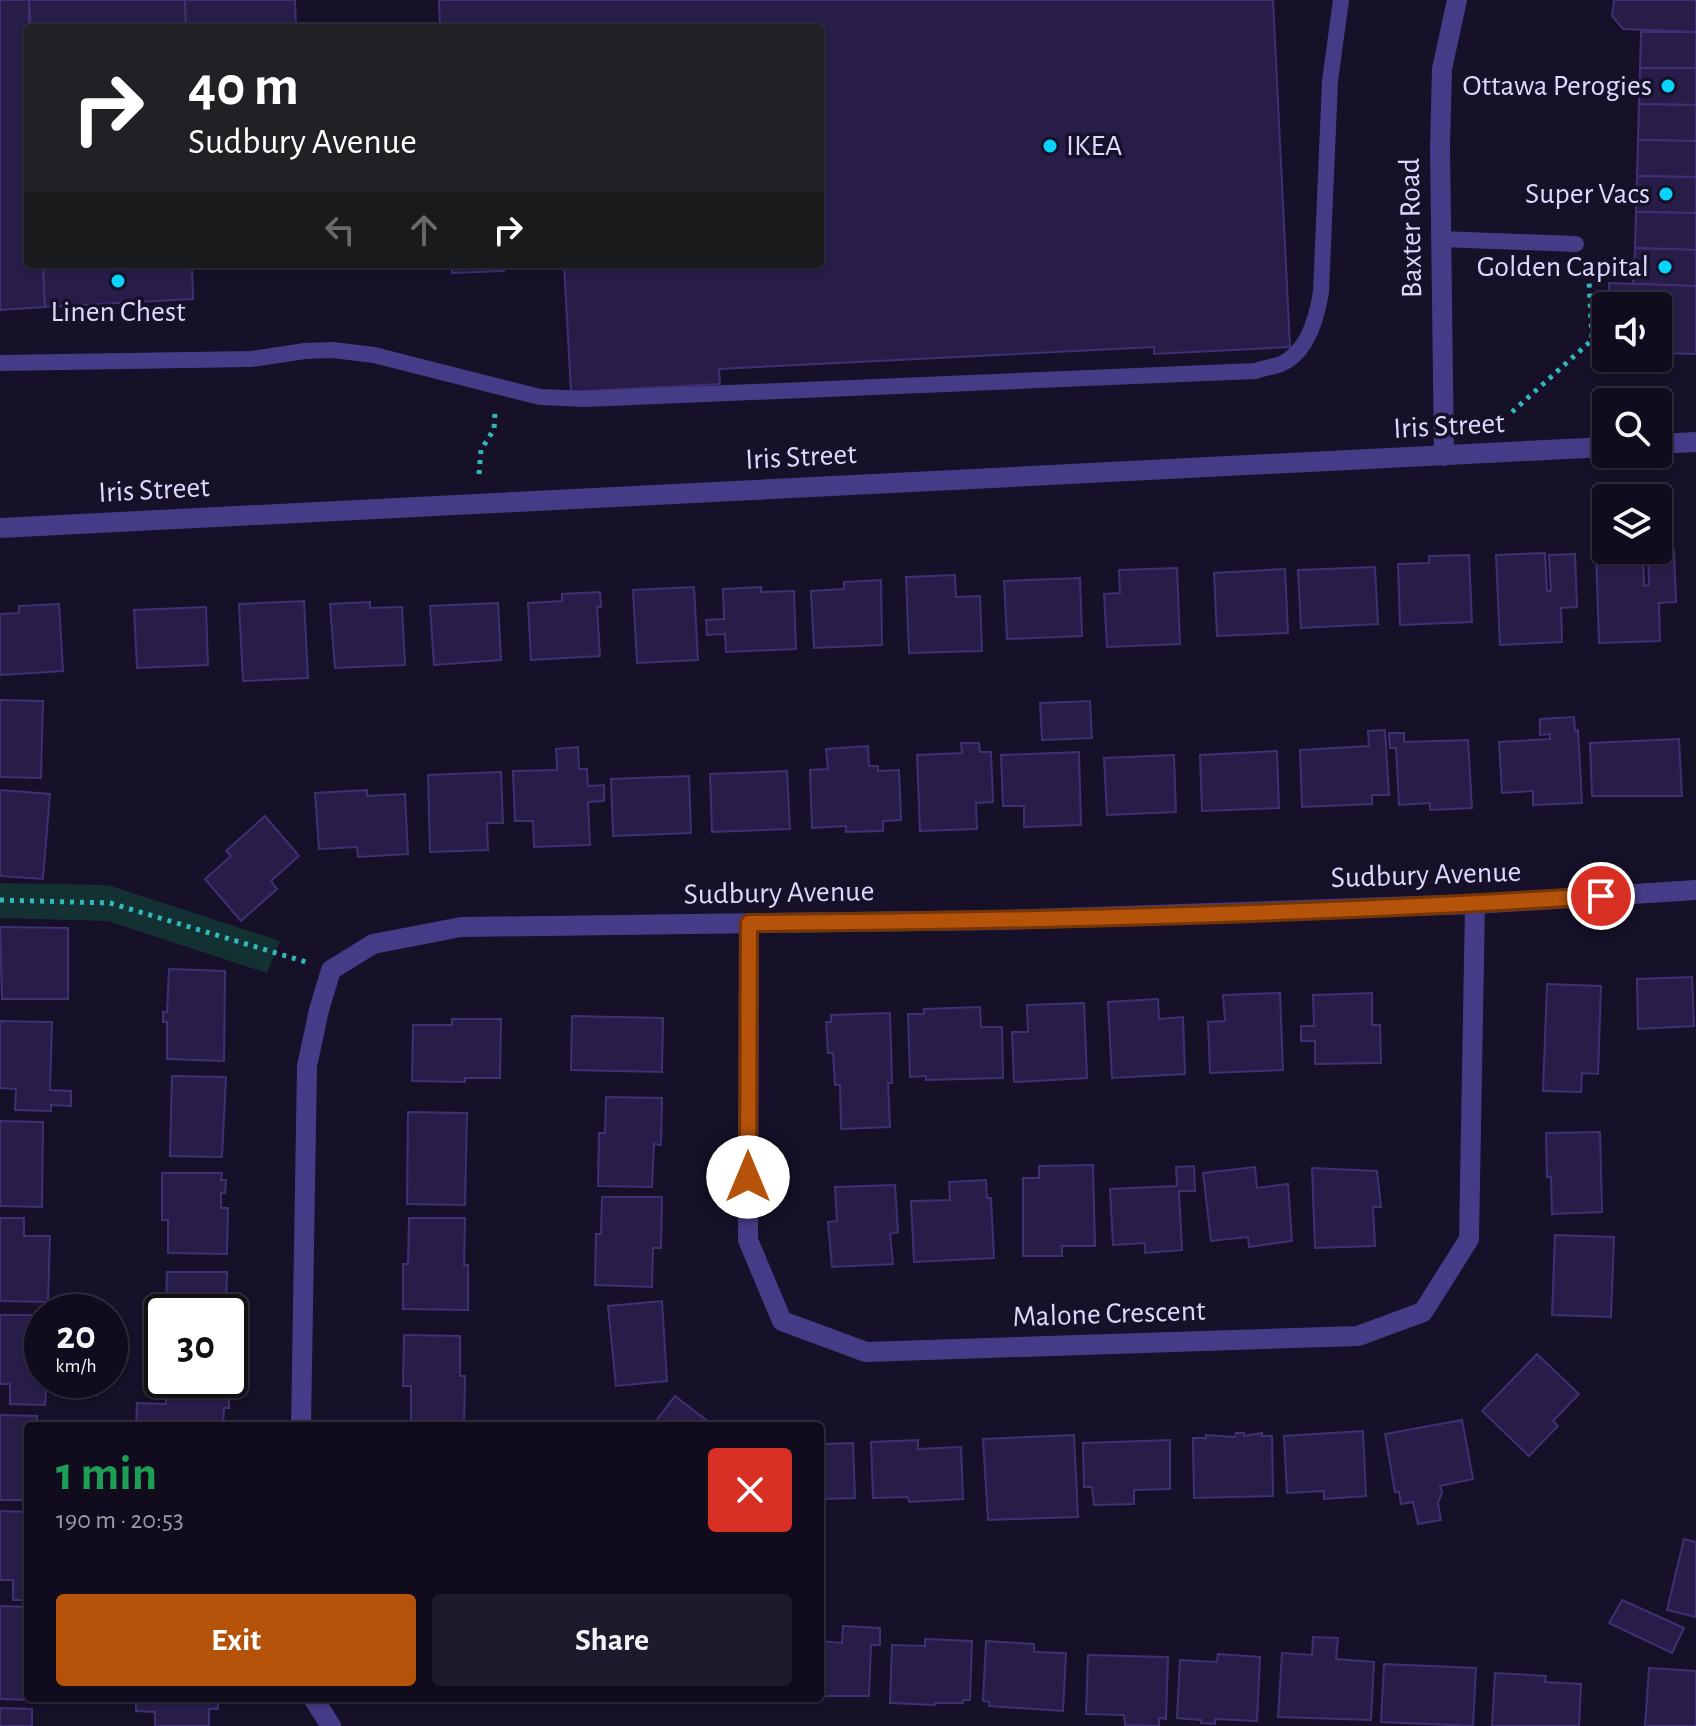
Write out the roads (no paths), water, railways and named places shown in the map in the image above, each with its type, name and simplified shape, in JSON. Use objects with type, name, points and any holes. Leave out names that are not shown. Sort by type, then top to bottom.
[{"type":"street","name":"Baxter Road","points":[[1444,456],[1442,69],[1457,0]]},
{"type":"street","points":[[1672,443],[1696,442]]},
{"type":"street","name":"Iris Street","points":[[0,528],[1592,448]]},
{"type":"street","name":"Sudbury Avenue","points":[[301,1422],[307,1066],[331,970],[373,944],[461,927],[1004,920],[1475,904],[1696,890]]},
{"type":"street","name":"Malone Crescent","points":[[749,923],[748,1240],[782,1321],[866,1352],[882,1352],[1358,1336],[1423,1312],[1469,1239],[1475,904]]},
{"type":"street","points":[[316,1702],[331,1726]]},
{"type":"lane","points":[[0,363],[251,359],[333,350],[374,355],[540,397],[586,399],[1255,371],[1284,363],[1309,333],[1317,316],[1321,292],[1330,81],[1341,0]]},
{"type":"lane","points":[[1441,239],[1576,244]]},
{"type":"place","name":"Ottawa Perogies","points":[[1668,86]]},
{"type":"place","name":"IKEA","points":[[1050,146]]},
{"type":"place","name":"Super Vacs","points":[[1666,194]]},
{"type":"place","name":"Golden Capital","points":[[1665,267]]},
{"type":"place","name":"Linen Chest","points":[[118,281]]}]
